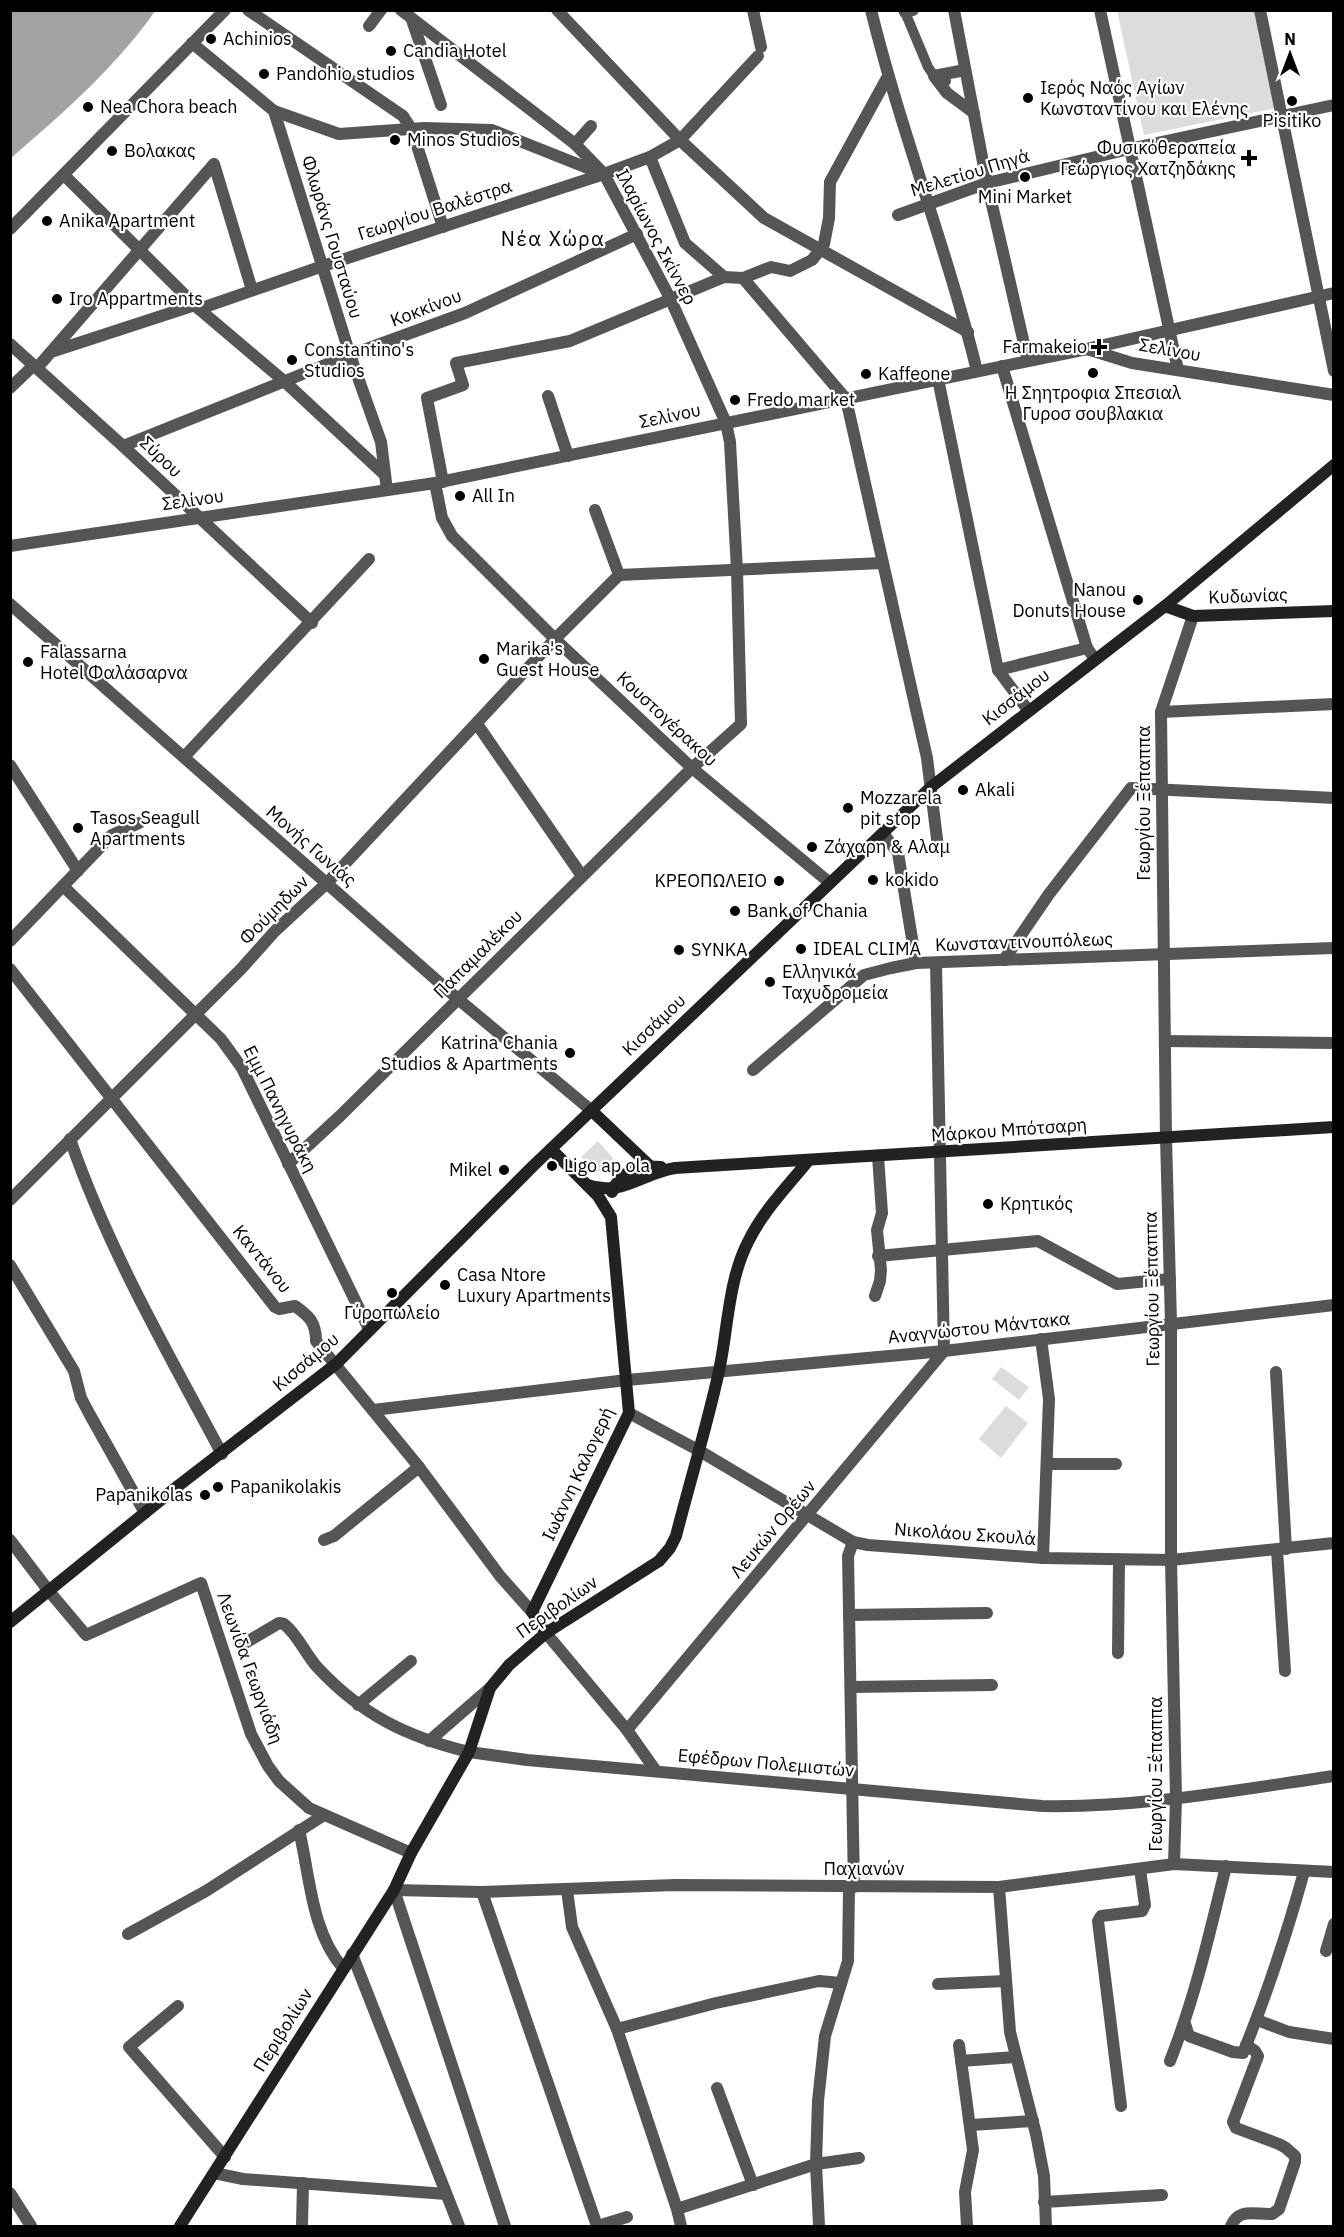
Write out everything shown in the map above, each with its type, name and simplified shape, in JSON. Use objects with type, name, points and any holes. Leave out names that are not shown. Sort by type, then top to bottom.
[{"type":"main road","name":"Κισσάμου","points":[[10,1622],[336,1364],[551,1149],[931,787],[1165,606],[1334,465]]},
{"type":"main road","name":"Κυδωνίας","points":[[1165,606],[1193,616],[1334,611]]},
{"type":"main road","points":[[591,1111],[651,1167]]},
{"type":"main road","name":"Μάρκου Μπότσαρη","points":[[613,1188],[627,1172],[651,1167],[808,1161],[1334,1127]]},
{"type":"main road","name":"Ιωάννη Καλογερή","points":[[532,1612],[629,1413],[611,1217],[605,1205],[551,1149]]},
{"type":"main road","name":"Περιβολίων","points":[[180,2226],[394,1890],[411,1853],[469,1752],[490,1688],[509,1665],[546,1633],[659,1561],[670,1548],[676,1536],[719,1371],[733,1291],[747,1243],[776,1198],[808,1161]]},
{"type":"main road","name":"Μάρκου Μπότσαρη","points":[[613,1188],[634,1183],[653,1172],[686,1167]]},
{"type":"main road","points":[[587,1185],[597,1188],[613,1188],[610,1199],[611,1217]]},
{"type":"main road","points":[[532,1612],[546,1633]]},
{"type":"street","points":[[10,229],[225,10]]},
{"type":"street","points":[[248,10],[403,116],[412,130],[443,227]]},
{"type":"street","points":[[369,26],[381,10]]},
{"type":"street","name":"Ιλαρίωνος Σκίννερ","points":[[401,10],[574,144],[604,174],[670,298],[726,423],[730,442],[737,570]]},
{"type":"street","points":[[557,10],[680,140],[764,218],[968,332]]},
{"type":"street","name":"Γεωργίου Βαλέστρα","points":[[52,352],[252,290],[650,157],[680,140],[759,51],[753,10]]},
{"type":"street","points":[[871,10],[887,78],[929,203],[968,332],[977,371]]},
{"type":"street","points":[[954,10],[987,183],[1028,361]]},
{"type":"street","points":[[1100,10],[1178,370]]},
{"type":"street","points":[[1260,10],[1334,371]]},
{"type":"street","points":[[908,11],[947,93],[974,113]]},
{"type":"street","points":[[412,19],[441,105]]},
{"type":"street","points":[[192,43],[273,111],[339,134],[412,130],[492,130],[604,174]]},
{"type":"street","points":[[940,79],[965,70]]},
{"type":"street","points":[[670,298],[724,277],[743,278],[771,267],[790,271],[812,260],[824,244],[829,218],[830,182],[887,78]]},
{"type":"street","name":"Μελετίου Πηγά","points":[[898,215],[987,183],[1130,149],[1334,105]]},
{"type":"street","name":"Φλωράνς Γουσταύου","points":[[273,111],[350,355],[381,442],[387,490]]},
{"type":"street","points":[[574,144],[591,126]]},
{"type":"street","points":[[650,157],[685,243],[724,277]]},
{"type":"street","points":[[10,388],[52,352],[212,165],[216,166],[252,290]]},
{"type":"street","points":[[64,175],[197,307],[284,381],[384,474]]},
{"type":"street","name":"Κοκκίνου","points":[[123,446],[350,355],[465,313],[636,234]]},
{"type":"street","points":[[743,278],[846,399],[927,758],[939,847]]},
{"type":"street","points":[[1087,349],[1334,293]]},
{"type":"street","name":"Κουστογέρακου","points":[[670,298],[570,341],[456,363],[463,385],[427,398],[442,518],[452,536],[555,639],[692,768],[830,883]]},
{"type":"street","name":"Σύρου","points":[[10,344],[312,623]]},
{"type":"street","name":"Σελίνου","points":[[10,546],[439,482],[1087,349],[1132,363],[1334,395]]},
{"type":"street","points":[[1002,366],[1087,648],[1095,660]]},
{"type":"street","points":[[938,380],[998,670],[1028,710]]},
{"type":"street","points":[[548,396],[568,456]]},
{"type":"street","points":[[595,510],[619,575],[882,563]]},
{"type":"street","points":[[184,757],[312,623],[369,559]]},
{"type":"street","name":"Παπαμαλέκου","points":[[288,1164],[340,1116],[692,768],[741,724],[737,570]]},
{"type":"street","name":"Φούμηδων","points":[[10,1200],[241,969],[275,931],[327,883],[555,639],[619,575]]},
{"type":"street","name":"Μονής Γωνιάς","points":[[10,604],[458,999],[591,1111]]},
{"type":"street","name":"Γεωργίου Ξέπαππα","points":[[1174,1864],[1176,1798],[1171,1560],[1171,1323],[1163,955],[1161,712],[1193,616]]},
{"type":"street","name":"Κισσάμου","points":[[998,670],[1087,648]]},
{"type":"street","points":[[1161,712],[1334,704]]},
{"type":"street","points":[[477,724],[582,876]]},
{"type":"street","points":[[10,765],[78,871]]},
{"type":"street","points":[[1004,960],[1049,894],[1131,788],[1334,798]]},
{"type":"street","points":[[10,941],[112,835],[139,823]]},
{"type":"street","points":[[883,833],[898,853],[916,963]]},
{"type":"street","name":"Εμμ Πανηγυράκη","points":[[63,886],[221,1039],[242,1068],[369,1329]]},
{"type":"street","name":"Κωνσταντινουπόλεως","points":[[753,1070],[864,975],[891,968],[916,963],[1334,948]]},
{"type":"street","points":[[936,963],[944,1351]]},
{"type":"street","name":"Καντάνου","points":[[10,969],[275,1307],[279,1309],[295,1306],[309,1316],[316,1330],[316,1341],[419,1467],[500,1576],[532,1612]]},
{"type":"street","points":[[1165,1041],[1334,1043]]},
{"type":"street","points":[[70,1139],[88,1190],[138,1298],[222,1454]]},
{"type":"street","points":[[875,1296],[880,1281],[877,1230],[882,1213],[878,1156]]},
{"type":"street","points":[[878,1256],[1038,1241],[1118,1284],[1170,1279]]},
{"type":"street","points":[[10,1264],[74,1371],[81,1398],[145,1513]]},
{"type":"street","name":"Αναγνώστου Μάντακα","points":[[373,1410],[627,1380],[944,1351],[1334,1305]]},
{"type":"street","points":[[1041,1339],[1048,1399],[1043,1558]]},
{"type":"street","name":"Λευκών Ορέων","points":[[627,1730],[944,1351]]},
{"type":"street","points":[[1276,1372],[1285,1671]]},
{"type":"street","name":"Νικολάου Σκουλά","points":[[629,1413],[698,1450],[853,1542],[902,1549],[1043,1558],[1119,1560],[1171,1560],[1334,1543]]},
{"type":"street","points":[[1047,1464],[1116,1464]]},
{"type":"street","points":[[324,1540],[334,1536],[419,1467]]},
{"type":"street","points":[[10,1540],[48,1590]]},
{"type":"street","points":[[819,2226],[816,2164],[818,2101],[825,2036],[848,1961],[852,1789],[848,1556],[853,1542]]},
{"type":"street","points":[[1118,1653],[1119,1560]]},
{"type":"street","name":"Λεωνίδα Γεωργιάδη","points":[[48,1590],[86,1635],[201,1583],[251,1734],[279,1781],[309,1808],[411,1853]]},
{"type":"street","points":[[849,1615],[987,1613]]},
{"type":"street","name":"Εφέδρων Πολεμιστών","points":[[245,1643],[279,1623],[284,1624],[315,1664],[358,1705],[386,1723],[429,1741],[469,1752],[1042,1806],[1090,1807],[1176,1798],[1334,1776]]},
{"type":"street","points":[[546,1633],[627,1730],[656,1771]]},
{"type":"street","points":[[358,1705],[411,1661]]},
{"type":"street","points":[[851,1686],[992,1685]]},
{"type":"street","points":[[429,1741],[490,1688]]},
{"type":"street","points":[[128,1934],[206,1891],[324,1815]]},
{"type":"street","points":[[299,1830],[316,1914],[334,1958],[343,1968]]},
{"type":"street","name":"Παχιανών","points":[[394,1890],[482,1892],[675,1885],[999,1887],[1174,1864],[1334,1872]]},
{"type":"street","points":[[1170,2061],[1185,2024],[1226,1866]]},
{"type":"street","points":[[1121,2106],[1098,1921],[1101,1916],[1142,1911],[1144,1905],[1140,1869]]},
{"type":"street","points":[[1185,2024],[1189,2036],[1233,2052],[1243,2053],[1257,2020],[1304,1872]]},
{"type":"street","points":[[999,1887],[1010,2032],[1033,2121],[1044,2176],[1046,2226]]},
{"type":"street","points":[[394,1890],[505,2226]]},
{"type":"street","points":[[567,1890],[572,1927],[617,2029],[681,2226]]},
{"type":"street","points":[[482,1892],[597,2226],[627,2217]]},
{"type":"street","points":[[1326,1951],[1334,1924]]},
{"type":"street","points":[[352,1954],[459,2226]]},
{"type":"street","points":[[617,2029],[716,2003],[819,1981],[841,1983]]},
{"type":"street","points":[[938,1984],[1005,1981]]},
{"type":"street","points":[[178,2006],[129,2047],[225,2157]]},
{"type":"street","points":[[1257,2020],[1289,2031],[1334,2039]]},
{"type":"street","points":[[959,2045],[973,2150],[965,2192],[967,2226]]},
{"type":"street","points":[[1231,2226],[1237,2216],[1243,2212],[1272,2214],[1278,2209],[1295,2162],[1295,2156],[1286,2148],[1236,2128],[1233,2122],[1258,2056],[1246,2045]]},
{"type":"street","points":[[961,2061],[1015,2058]]},
{"type":"street","points":[[717,2088],[753,2185]]},
{"type":"street","points":[[971,2125],[1033,2121]]},
{"type":"street","points":[[677,2209],[816,2164],[859,2158]]},
{"type":"street","points":[[214,2174],[243,2179],[446,2194]]},
{"type":"street","points":[[302,2226],[303,2183]]},
{"type":"street","points":[[10,2193],[31,2226]]},
{"type":"street","points":[[1044,2202],[1161,2195]]},
{"type":"shaded area","points":[[11,10],[155,11],[140,32],[106,70],[11,158]]},
{"type":"shaded area","points":[[1117,11],[1255,11],[1276,108],[1144,135]]},
{"type":"shaded area","points":[[598,1141],[613,1158],[611,1168],[604,1172],[595,1171],[581,1157]]},
{"type":"shaded area","points":[[1001,1367],[1029,1387],[1019,1400],[992,1379]]},
{"type":"shaded area","points":[[1006,1406],[1028,1423],[1001,1458],[979,1439]]},
{"type":"place","name":"Achinios","points":[[211,39]]},
{"type":"place","name":"Candia Hotel","points":[[391,51]]},
{"type":"place","name":"Pandohio studios","points":[[264,74]]},
{"type":"place","name":"Ιερός Ναός Αγίων Κωνσταντίνου και Ελένης","points":[[1028,98]]},
{"type":"place","name":"Pisitiko","points":[[1292,101]]},
{"type":"place","name":"Nea Chora beach","points":[[88,107]]},
{"type":"place","name":"Minos Studios","points":[[395,140]]},
{"type":"place","name":"Βολακας","points":[[112,151]]},
{"type":"place","name":"Φυσικόθεραπεία Γεώργιος Χατζηδάκης","points":[[1249,158]]},
{"type":"place","name":"Mini Market","points":[[1025,177]]},
{"type":"place","name":"Anika Apartment","points":[[47,221]]},
{"type":"place","name":"Iro Appartments","points":[[57,299]]},
{"type":"place","name":"Farmakeio","points":[[1099,347]]},
{"type":"place","name":"Constantino's Studios","points":[[292,360]]},
{"type":"place","name":"Η Σηητροφια Σπεσιαλ Γυροσ σουβλακια","points":[[1093,373]]},
{"type":"place","name":"Kaffeone","points":[[866,374]]},
{"type":"place","name":"Fredo market","points":[[735,400]]},
{"type":"place","name":"All In","points":[[460,496]]},
{"type":"place","name":"Nanou Donuts House","points":[[1138,600]]},
{"type":"place","name":"Marika's Guest House","points":[[484,659]]},
{"type":"place","name":"Falassarna Hotel Φαλάσαρνα","points":[[28,662]]},
{"type":"place","name":"Akali","points":[[963,790]]},
{"type":"place","name":"Mozzarela pit stop","points":[[848,808]]},
{"type":"place","name":"Tasos Seagull Apartments","points":[[78,828]]},
{"type":"place","name":"Ζάχαρη & Αλαμ","points":[[812,847]]},
{"type":"place","name":"kokido","points":[[873,880]]},
{"type":"place","name":"ΚΡΕΟΠΩΛΕΙΟ","points":[[779,881]]},
{"type":"place","name":"Bank of Chania","points":[[735,911]]},
{"type":"place","name":"IDEAL CLIMA","points":[[801,949]]},
{"type":"place","name":"SYNKA","points":[[679,950]]},
{"type":"place","name":"Ελληνικά Ταχυδρομεία","points":[[770,982]]},
{"type":"place","name":"Katrina Chania Studios & Apartments","points":[[570,1053]]},
{"type":"place","name":"Ligo ap ola","points":[[552,1166]]},
{"type":"place","name":"Mikel","points":[[504,1170]]},
{"type":"place","name":"Κρητικός","points":[[988,1204]]},
{"type":"place","name":"Casa Ntore Luxury Apartments","points":[[445,1285]]},
{"type":"place","name":"Γύροπωλείο","points":[[392,1293]]},
{"type":"place","name":"Papanikolakis","points":[[218,1487]]},
{"type":"place","name":"Papanikolas","points":[[205,1495]]},
{"type":"district","name":"Νέα Χώρα","points":[[553,239]]}]
